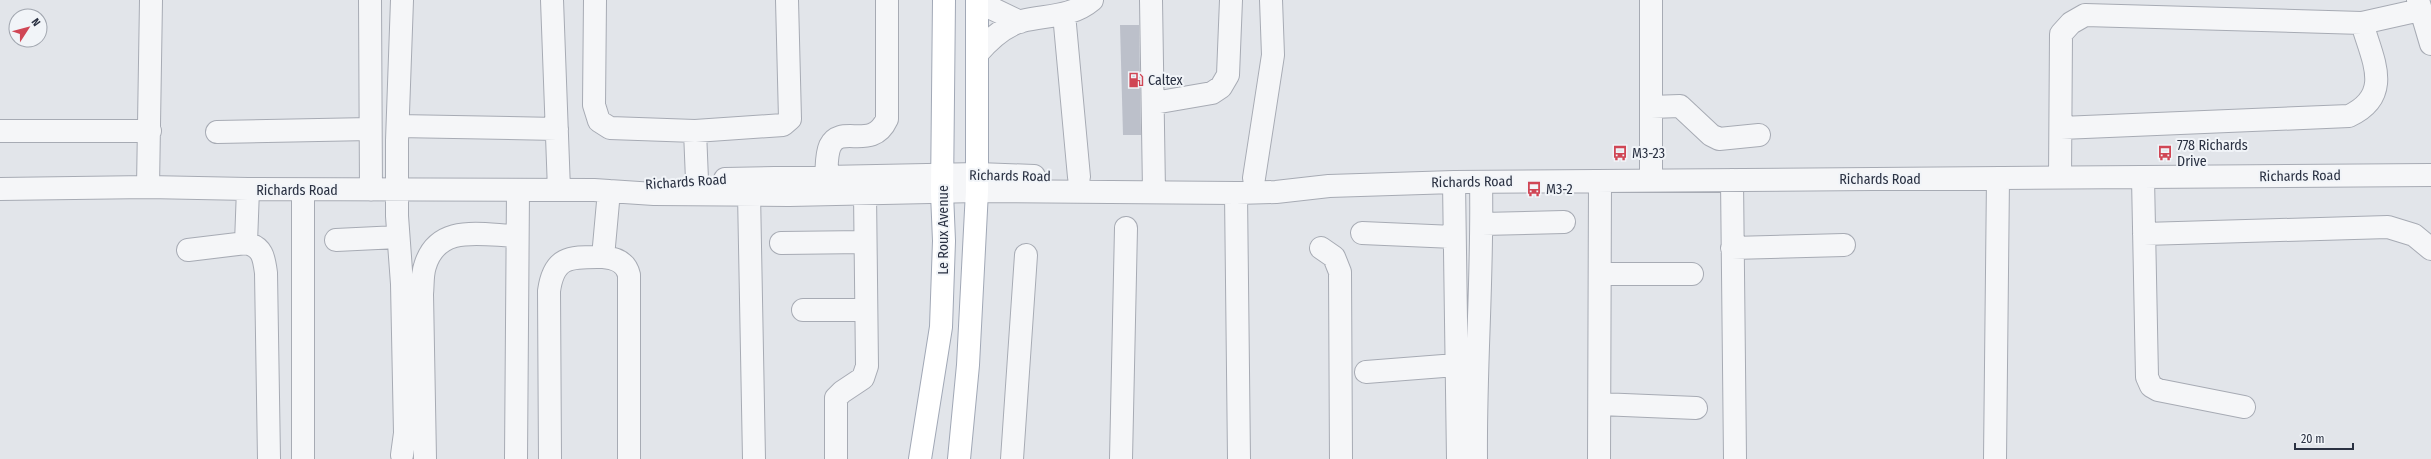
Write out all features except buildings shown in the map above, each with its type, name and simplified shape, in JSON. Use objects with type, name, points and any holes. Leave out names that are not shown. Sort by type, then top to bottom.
[{"type":"main road","name":"Le Roux Avenue","points":[[920,459],[941,327],[944,241],[942,184],[944,0]]},
{"type":"main road","points":[[959,459],[969,358],[978,183],[977,0]]},
{"type":"street","points":[[148,187],[151,0]]},
{"type":"street","points":[[370,0],[371,190]]},
{"type":"street","points":[[402,0],[398,126],[398,237],[402,284],[405,425],[402,455]]},
{"type":"street","points":[[552,0],[559,190]]},
{"type":"street","points":[[595,0],[594,105],[598,121],[610,128],[695,131],[783,125],[790,119],[787,0]]},
{"type":"street","points":[[826,177],[830,148],[834,141],[841,137],[871,136],[878,132],[887,119],[887,0]]},
{"type":"street","points":[[981,0],[991,8],[1020,22]]},
{"type":"street","points":[[977,54],[988,41],[1020,22],[1064,14],[1077,10],[1092,0]]},
{"type":"street","points":[[1151,0],[1154,103],[1154,184]]},
{"type":"street","points":[[1154,103],[1212,94],[1221,87],[1228,75],[1231,0]]},
{"type":"street","points":[[1254,178],[1273,55],[1271,0]]},
{"type":"street","points":[[1651,0],[1651,180]]},
{"type":"street","points":[[2060,177],[2061,34],[2071,23],[2085,15],[2362,23],[2419,5],[2431,44]]},
{"type":"street","points":[[1064,14],[1078,177]]},
{"type":"street","points":[[2061,128],[2350,116],[2362,110],[2375,95],[2378,80],[2362,23]]},
{"type":"street","points":[[1651,107],[1680,106],[1711,135],[1718,139],[1759,135]]},
{"type":"street","points":[[398,126],[557,129]]},
{"type":"street","points":[[217,132],[370,128]]},
{"type":"street","points":[[0,131],[150,132]]},
{"type":"street","points":[[695,131],[697,180]]},
{"type":"street","name":"Richards Road","points":[[602,191],[697,180],[826,177],[942,184],[1078,177],[1236,193],[1276,192],[1329,186],[1454,182],[2431,175]]},
{"type":"street","name":"Richards Road","points":[[978,183],[1154,184],[1254,178],[1300,180],[1329,186]]},
{"type":"street","points":[[1995,459],[1998,178]]},
{"type":"street","points":[[2144,178],[2147,377],[2151,386],[2158,390],[2244,407]]},
{"type":"street","points":[[1732,180],[1735,459]]},
{"type":"street","points":[[1599,459],[1601,274],[1600,181]]},
{"type":"street","points":[[1454,182],[1458,459]]},
{"type":"street","points":[[1476,459],[1476,391],[1482,224],[1481,182]]},
{"type":"street","name":"Richards Road","points":[[0,189],[148,187],[248,190],[559,190],[654,194],[865,194],[942,184]]},
{"type":"street","points":[[246,243],[248,190]]},
{"type":"street","points":[[303,190],[303,459]]},
{"type":"street","points":[[516,459],[516,236],[518,190]]},
{"type":"street","points":[[602,191],[603,258]]},
{"type":"street","points":[[749,193],[754,459]]},
{"type":"street","points":[[1236,193],[1239,459]]},
{"type":"street","points":[[836,459],[836,398],[842,392],[863,378],[867,366],[865,194]]},
{"type":"street","points":[[1482,224],[1564,222]]},
{"type":"street","points":[[2144,234],[2388,227],[2414,235],[2431,249]]},
{"type":"street","points":[[1121,459],[1126,228]]},
{"type":"street","points":[[1362,233],[1454,237]]},
{"type":"street","points":[[425,459],[422,294],[424,268],[430,254],[448,237],[459,234],[516,236]]},
{"type":"street","points":[[336,240],[398,237]]},
{"type":"street","points":[[781,243],[865,242]]},
{"type":"street","points":[[188,250],[246,243],[255,245],[264,254],[266,273],[269,459]]},
{"type":"street","points":[[1732,248],[1844,245]]},
{"type":"street","points":[[1321,248],[1334,257],[1340,272],[1341,459]]},
{"type":"street","points":[[1012,459],[1026,255]]},
{"type":"street","points":[[550,459],[549,292],[551,276],[558,265],[569,259],[603,258],[621,262],[625,265],[629,274],[629,459]]},
{"type":"street","points":[[1601,274],[1692,274]]},
{"type":"street","points":[[802,310],[866,310]]},
{"type":"street","points":[[1366,372],[1456,365]]},
{"type":"street","points":[[1600,404],[1696,408]]},
{"type":"place","name":"Caltex","points":[[1136,80]]},
{"type":"place","name":"M3-23","points":[[1620,153]]},
{"type":"place","name":"778 Richards Drive","points":[[2165,153]]},
{"type":"place","name":"M3-2","points":[[1534,189]]}]
